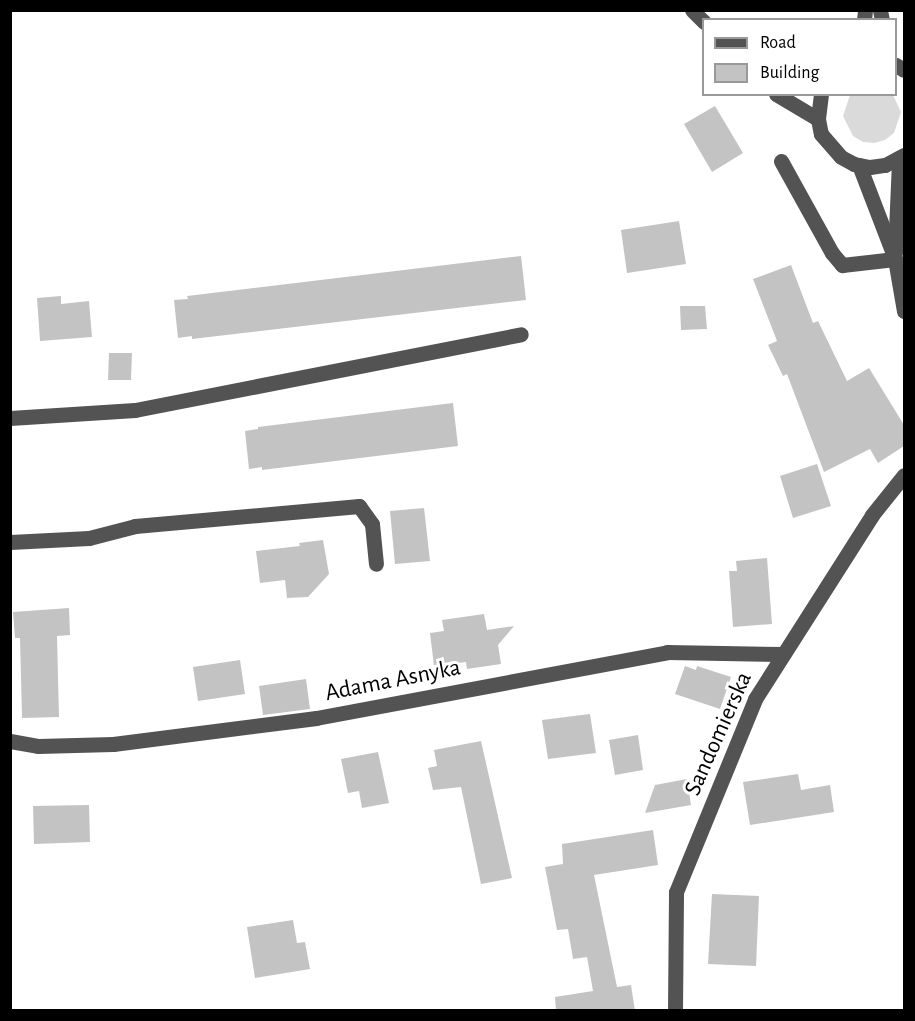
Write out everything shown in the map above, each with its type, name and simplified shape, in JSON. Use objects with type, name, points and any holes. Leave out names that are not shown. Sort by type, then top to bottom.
[{"type":"street","points":[[779,96],[818,119]]},
{"type":"street","points":[[821,96],[818,119],[821,134],[841,157],[859,165],[885,165],[902,157],[895,259]]},
{"type":"street","points":[[781,161],[832,254],[842,265],[895,259]]},
{"type":"street","points":[[859,165],[895,259],[904,311]]},
{"type":"street","points":[[10,418],[135,410],[521,334]]},
{"type":"street","name":"Sandomierska","points":[[675,1011],[676,892],[755,699],[872,515],[904,475]]},
{"type":"street","points":[[10,542],[88,538],[135,526],[359,506],[372,524],[376,564]]},
{"type":"street","name":"Adama Asnyka","points":[[10,741],[38,746],[113,744],[316,718],[667,652],[783,654]]},
{"type":"shaded area","points":[[850,96],[893,96],[901,112],[894,133],[885,140],[874,143],[863,142],[853,136],[843,116]]},
{"type":"building","points":[[715,106],[743,153],[712,172],[684,124]]},
{"type":"building","points":[[679,221],[686,264],[627,273],[621,230]]},
{"type":"building","points":[[521,256],[526,300],[192,339],[192,336],[178,338],[174,300],[188,299],[187,296]]},
{"type":"building","points":[[791,265],[813,323],[818,321],[847,381],[869,368],[904,425],[904,446],[878,463],[870,449],[824,472],[787,374],[783,376],[768,345],[777,341],[753,279]]},
{"type":"building","points":[[61,296],[61,304],[89,301],[92,337],[40,341],[37,298]]},
{"type":"building","points":[[680,306],[705,306],[707,329],[681,330]]},
{"type":"building","points":[[109,353],[132,353],[131,380],[108,380]]},
{"type":"building","points":[[453,403],[458,446],[262,470],[262,467],[249,469],[245,431],[258,429],[258,427]]},
{"type":"building","points":[[817,464],[831,506],[793,518],[780,476]]},
{"type":"building","points":[[424,508],[430,561],[395,564],[390,511]]},
{"type":"building","points":[[323,540],[329,574],[308,597],[287,598],[285,580],[260,583],[256,551],[300,546],[299,543]]},
{"type":"building","points":[[767,558],[772,624],[733,627],[729,571],[737,571],[736,561]]},
{"type":"building","points":[[69,608],[70,635],[57,636],[59,717],[22,718],[20,638],[15,638],[13,612]]},
{"type":"building","points":[[484,614],[487,630],[514,626],[498,645],[501,664],[467,669],[466,662],[434,666],[430,633],[444,631],[442,620]]},
{"type":"building","points":[[240,660],[245,694],[198,701],[193,667]]},
{"type":"building","points":[[685,666],[696,670],[697,666],[731,677],[720,709],[675,694]]},
{"type":"building","points":[[306,679],[310,709],[263,715],[259,686]]},
{"type":"building","points":[[590,714],[596,753],[548,759],[542,720]]},
{"type":"building","points":[[638,735],[643,770],[615,775],[609,740]]},
{"type":"building","points":[[481,741],[512,878],[481,884],[461,787],[433,790],[428,768],[437,766],[434,750]]},
{"type":"building","points":[[378,752],[389,803],[362,808],[359,791],[348,793],[341,759]]},
{"type":"building","points":[[798,774],[801,790],[830,785],[834,812],[750,825],[743,782]]},
{"type":"building","points":[[687,779],[691,805],[645,813],[655,785]]},
{"type":"building","points":[[89,805],[90,842],[34,844],[33,806]]},
{"type":"building","points":[[653,830],[658,865],[594,875],[617,987],[631,985],[635,1011],[556,1011],[555,997],[593,991],[587,957],[573,959],[568,929],[557,930],[545,867],[563,864],[562,844]]},
{"type":"building","points":[[712,894],[759,896],[756,966],[708,964]]},
{"type":"building","points":[[293,920],[297,943],[305,942],[310,969],[255,978],[247,927]]}]
